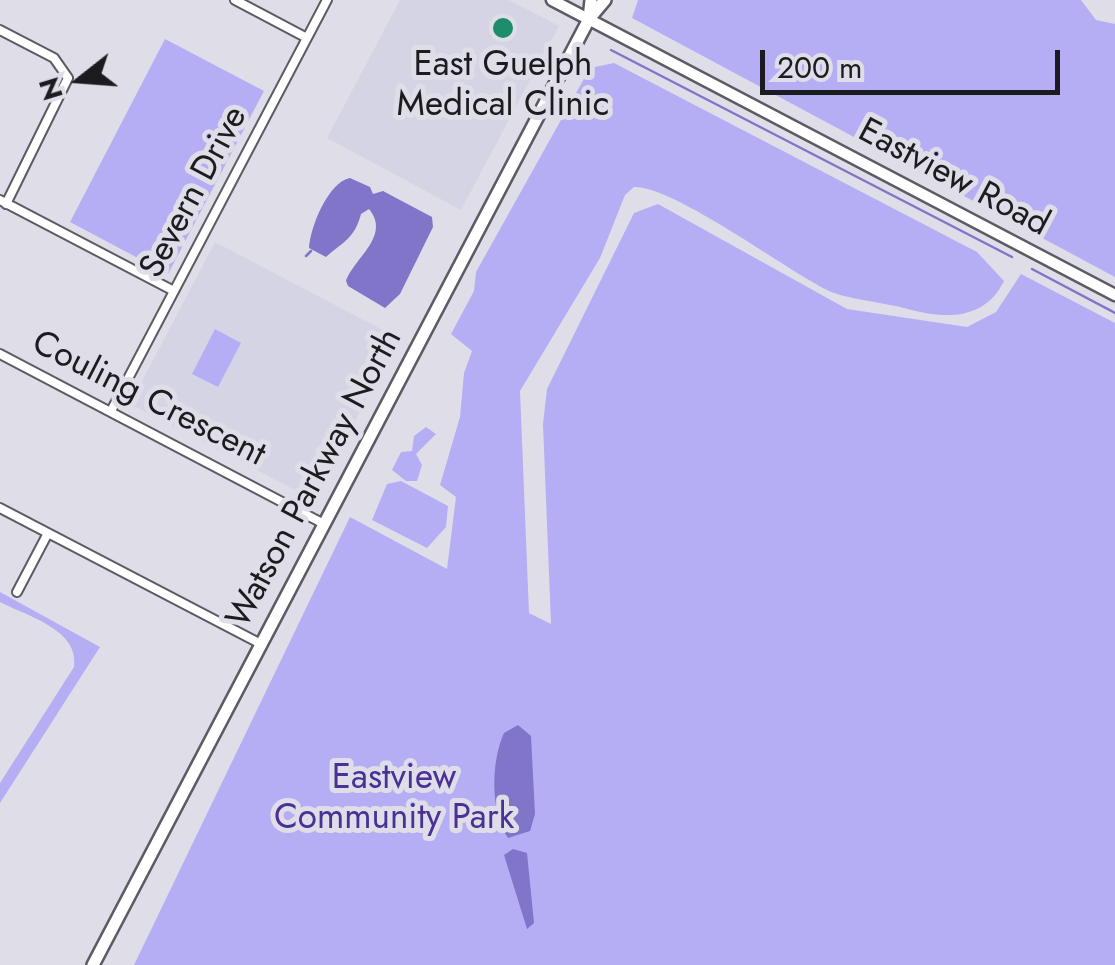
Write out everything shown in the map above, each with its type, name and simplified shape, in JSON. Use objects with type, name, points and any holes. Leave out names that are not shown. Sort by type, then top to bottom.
[{"type":"main road","name":"Watson Parkway North","points":[[588,18],[591,0]]},
{"type":"main road","name":"Watson Parkway North","points":[[93,965],[588,18],[605,0]]},
{"type":"street","points":[[235,0],[307,38]]},
{"type":"street","name":"Severn Drive","points":[[110,412],[328,0]]},
{"type":"street","name":"Eastview Road","points":[[552,0],[1115,295]]},
{"type":"street","points":[[0,30],[54,58],[68,78],[64,93],[3,202],[174,292]]},
{"type":"street","name":"Couling Crescent","points":[[0,354],[324,524]]},
{"type":"street","points":[[0,508],[260,644]]},
{"type":"street","points":[[17,592],[48,533]]},
{"type":"shaded area","points":[[400,0],[509,0],[559,26],[461,210],[327,138]]},
{"type":"shaded area","points":[[350,178],[370,187],[373,194],[383,191],[432,217],[433,227],[400,294],[385,308],[346,281],[374,237],[375,219],[369,209],[361,214],[348,239],[326,257],[309,248],[328,197]]},
{"type":"shaded area","points":[[215,242],[398,338],[314,500],[130,404]]},
{"type":"shaded area","points":[[518,725],[531,736],[535,814],[530,831],[508,838],[495,801],[495,772],[504,733]]},
{"type":"shaded area","points":[[513,849],[527,853],[534,923],[527,929],[504,855]]},
{"type":"green space","points":[[638,0],[1081,0],[1096,20],[1115,24],[1115,277],[632,18]]},
{"type":"green space","points":[[165,39],[264,91],[168,274],[70,222]]},
{"type":"green space","name":"Eastview Community Park","points":[[614,63],[977,252],[1004,281],[985,304],[961,314],[933,314],[844,296],[829,291],[702,214],[652,190],[634,187],[625,195],[600,258],[520,391],[529,613],[551,624],[543,424],[547,389],[634,213],[658,204],[847,309],[967,327],[996,312],[1021,274],[1115,323],[1115,965],[134,965],[350,517],[447,569],[456,497],[440,485],[460,417],[464,373],[472,351],[451,334],[474,291],[476,272],[590,68]]},
{"type":"green space","points":[[215,329],[241,343],[218,387],[192,374]]},
{"type":"green space","points":[[426,427],[436,434],[416,454],[422,465],[417,481],[406,481],[392,470],[401,452],[412,451],[414,436]]},
{"type":"green space","points":[[401,481],[448,506],[446,527],[427,548],[372,520],[387,484]]},
{"type":"green space","points":[[0,592],[100,647],[0,803],[0,783],[74,667],[74,654],[69,643],[49,626],[0,602]]},
{"type":"waterway","points":[[611,50],[1012,257]]},
{"type":"waterway","points":[[306,256],[311,251]]},
{"type":"waterway","points":[[1032,269],[1115,313]]},
{"type":"place","name":"East Guelph Medical Clinic","points":[[503,28]]}]
